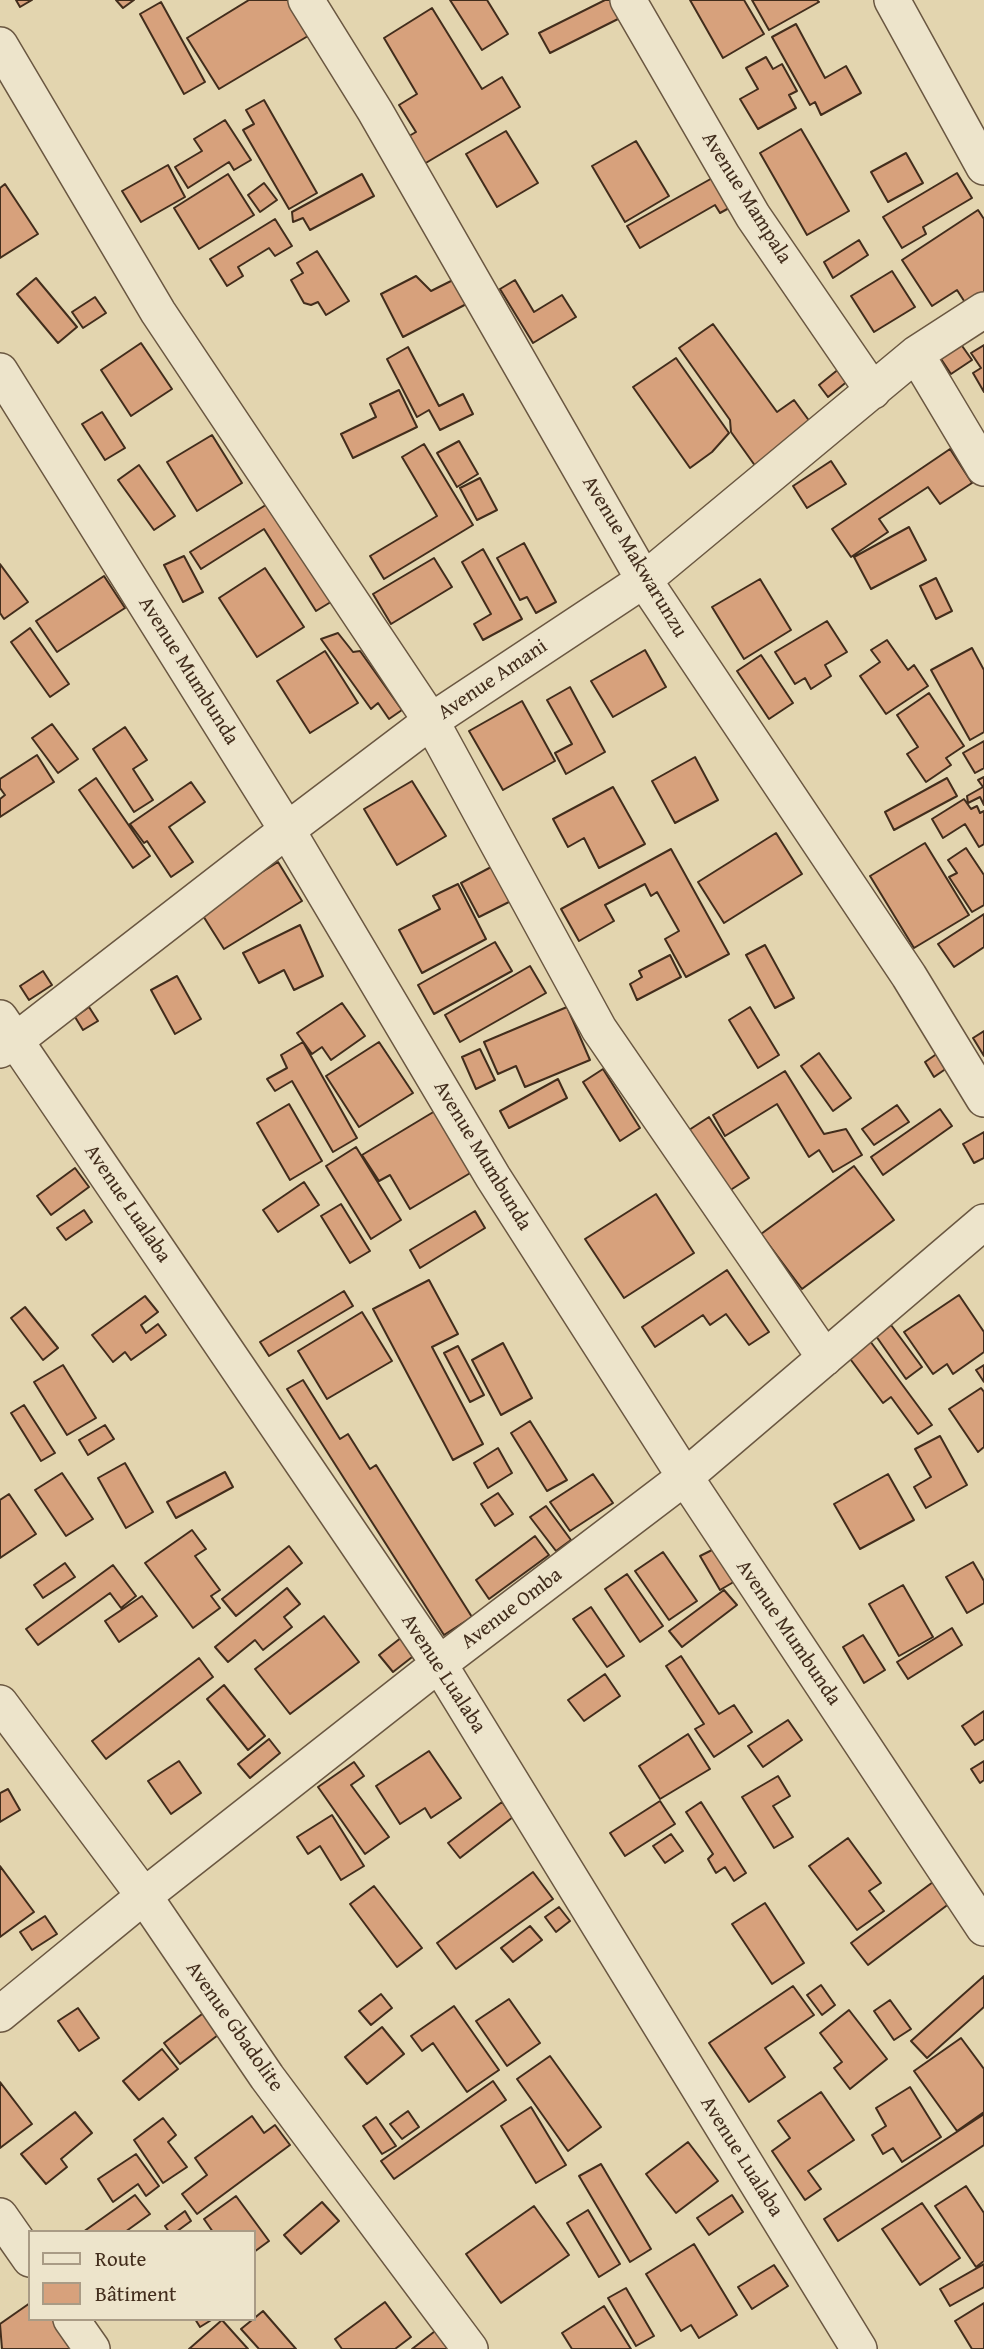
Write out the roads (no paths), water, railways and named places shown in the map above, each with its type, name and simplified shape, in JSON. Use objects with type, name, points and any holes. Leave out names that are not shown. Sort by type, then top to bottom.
[{"type":"street","name":"Avenue Makwarunzu","points":[[306,0],[382,123],[644,580],[909,976],[984,1099]]},
{"type":"street","name":"Avenue Mampala","points":[[628,0],[753,216],[873,391]]},
{"type":"street","points":[[892,0],[984,167]]},
{"type":"street","points":[[0,45],[158,312],[431,721],[599,1029],[825,1358]]},
{"type":"street","name":"Avenue Amani","points":[[5,1036],[431,721],[644,580],[916,354],[984,310]]},
{"type":"street","points":[[916,354],[984,468]]},
{"type":"street","name":"Avenue Mumbunda","points":[[0,371],[287,830],[493,1177],[685,1477],[984,1928]]},
{"type":"street","name":"Avenue Lualaba","points":[[5,1036],[439,1664],[859,2349]]},
{"type":"street","name":"Avenue Omba","points":[[0,2014],[144,1896],[439,1664],[685,1477],[984,1223]]},
{"type":"street","name":"Avenue Gbadolite","points":[[0,1703],[144,1896],[267,2077],[470,2349]]},
{"type":"street","points":[[0,2216],[28,2256]]},
{"type":"street","points":[[72,2321],[92,2349]]}]
